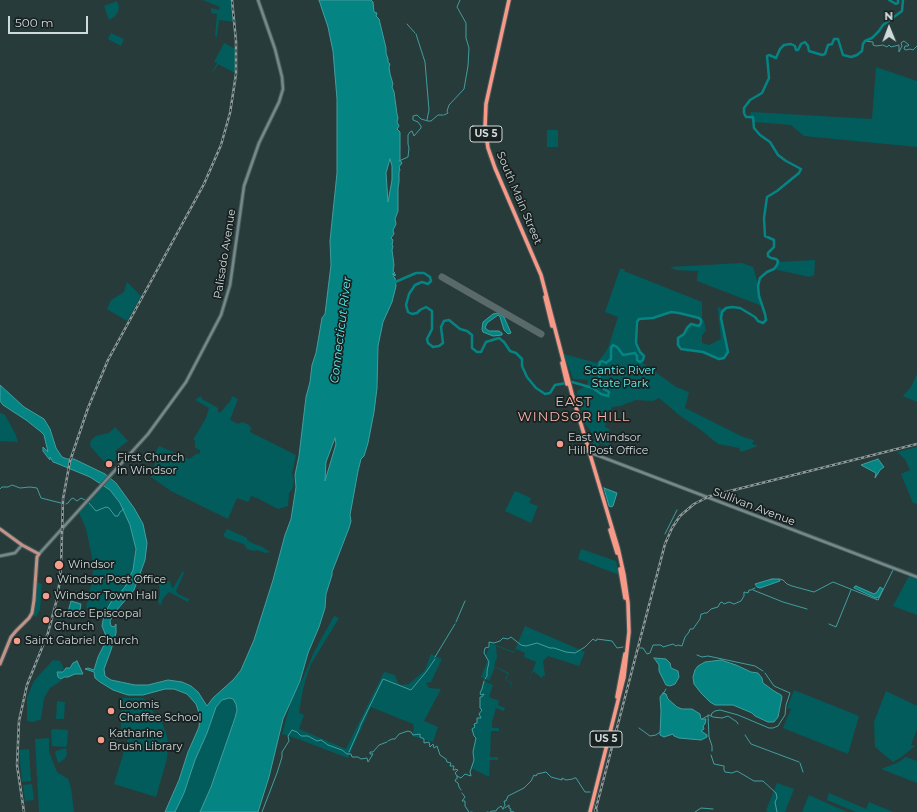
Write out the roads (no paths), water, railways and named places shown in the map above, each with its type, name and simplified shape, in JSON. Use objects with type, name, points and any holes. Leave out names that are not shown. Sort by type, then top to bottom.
[{"type":"highway","name":"South Main Street","points":[[509,0],[486,104],[485,128],[488,147],[492,160],[536,261],[567,380],[588,452]]},
{"type":"highway","name":"US 5","points":[[588,452],[620,567],[627,602],[628,617],[628,646],[622,690],[589,812]]},
{"type":"main road","name":"Palisado Avenue","points":[[39,554],[144,439],[186,382],[212,334],[225,304],[230,286],[243,188],[259,143],[283,89],[282,77],[275,49],[258,0]]},
{"type":"main road","name":"Sullivan Avenue","points":[[588,452],[917,577]]},
{"type":"main road","points":[[0,529],[22,545],[39,554],[37,560],[32,611],[30,616],[12,637],[0,664]]},
{"type":"main road","points":[[0,556],[15,553],[22,545]]},
{"type":"main road","points":[[0,660],[12,633],[30,616]]},
{"type":"water","name":"Connecticut River","points":[[319,0],[371,0],[373,2],[374,12],[377,13],[376,16],[379,19],[388,62],[390,64],[390,74],[398,118],[397,122],[399,126],[397,129],[400,132],[400,160],[402,163],[399,167],[398,211],[395,219],[396,224],[393,230],[394,234],[391,238],[393,240],[393,271],[395,273],[392,274],[396,275],[393,276],[395,278],[396,286],[392,302],[383,322],[378,346],[377,388],[368,443],[364,456],[361,459],[358,471],[349,528],[332,572],[326,594],[325,608],[319,627],[308,653],[300,681],[283,719],[269,777],[258,812],[200,812],[211,787],[235,718],[237,710],[236,704],[233,699],[229,698],[222,700],[216,707],[184,793],[175,812],[165,812],[199,727],[200,716],[196,704],[187,694],[174,689],[165,689],[143,695],[128,695],[113,690],[95,678],[94,672],[85,669],[88,668],[94,670],[98,657],[106,641],[106,636],[102,626],[104,615],[111,602],[125,587],[133,570],[136,549],[130,525],[120,503],[110,490],[90,477],[53,462],[50,457],[50,460],[49,459],[43,451],[43,447],[48,452],[44,435],[26,420],[3,405],[0,401],[0,385],[24,407],[44,419],[50,429],[56,448],[62,457],[74,459],[105,474],[116,483],[134,508],[143,524],[147,543],[145,560],[134,590],[116,611],[110,621],[111,626],[114,627],[116,624],[116,633],[104,669],[105,676],[111,680],[135,685],[148,685],[168,680],[182,682],[191,686],[198,692],[207,706],[241,670],[254,640],[291,519],[296,487],[295,475],[299,456],[306,397],[322,318],[325,314],[331,265],[330,241],[337,173],[337,99],[333,51],[328,27]],"holes":[[[390,159],[392,166],[392,180],[388,202],[386,173]],[[335,438],[336,444],[325,481],[326,462]]]},
{"type":"water","points":[[498,313],[504,317],[511,333],[508,334],[504,330],[498,315],[487,323],[485,328],[489,331],[499,331],[502,335],[493,336],[483,332],[483,322],[493,314]]},
{"type":"water","points":[[878,459],[884,467],[875,478],[876,473],[861,465]]},
{"type":"water","points":[[604,488],[617,493],[613,506],[611,507],[609,506]]},
{"type":"water","points":[[772,579],[779,579],[780,581],[760,588],[755,584]]},
{"type":"water","points":[[856,586],[874,594],[880,587],[883,589],[879,597],[876,598],[854,588]]},
{"type":"water","points":[[71,601],[81,604],[80,610],[73,614],[68,612]]},
{"type":"water","points":[[654,658],[666,659],[670,663],[671,668],[678,671],[679,677],[675,684],[670,686],[666,685],[659,671],[659,665]]},
{"type":"water","points":[[721,660],[751,672],[758,673],[762,678],[763,683],[781,695],[782,697],[778,717],[774,722],[768,722],[733,705],[715,705],[701,693],[694,684],[693,677],[695,670],[698,666],[705,662]]},
{"type":"water","points":[[77,661],[83,674],[75,674],[61,679],[58,677],[57,672],[63,672],[66,668],[70,668],[73,663]]},
{"type":"water","points":[[663,693],[666,694],[668,699],[677,707],[682,709],[692,709],[700,714],[701,719],[706,719],[703,726],[704,729],[701,731],[707,735],[707,737],[701,740],[679,738],[673,734],[664,737],[660,735],[660,697]]},
{"type":"waterway","points":[[444,115],[448,113],[447,111],[449,105],[464,89],[468,66],[469,48],[466,38],[466,23],[457,7],[460,0]]},
{"type":"waterway","points":[[889,0],[896,4],[898,3],[898,0]]},
{"type":"waterway","points":[[393,283],[416,273],[424,273],[430,277],[431,281],[428,284],[422,282],[415,285],[409,294],[406,305],[408,312],[412,314],[417,313],[426,307],[432,311],[432,329],[427,339],[428,343],[433,347],[439,346],[443,343],[441,327],[444,321],[449,320],[460,329],[467,331],[472,335],[472,348],[477,352],[481,352],[486,342],[499,338],[504,342],[510,351],[516,353],[522,359],[522,366],[527,377],[536,388],[545,394],[550,393],[555,385],[572,382],[593,388],[601,394],[608,396],[609,392],[604,389],[598,372],[600,362],[602,361],[606,363],[611,359],[611,348],[613,345],[617,347],[623,355],[635,353],[637,360],[640,362],[643,360],[644,356],[640,352],[636,343],[637,322],[639,319],[653,318],[671,312],[699,318],[701,320],[699,326],[691,324],[684,334],[678,338],[678,345],[681,349],[703,352],[719,359],[724,358],[728,352],[721,318],[722,312],[726,308],[740,308],[755,317],[758,321],[763,323],[766,320],[759,296],[758,286],[760,278],[767,272],[774,269],[778,261],[768,256],[768,253],[774,247],[774,240],[765,236],[764,218],[767,197],[799,173],[801,169],[778,155],[770,142],[760,135],[754,128],[753,117],[746,117],[744,113],[744,108],[750,100],[762,93],[769,78],[767,56],[769,55],[776,58],[780,49],[784,45],[791,44],[795,46],[796,50],[798,50],[801,44],[805,42],[809,51],[822,55],[825,54],[828,45],[832,44],[834,39],[838,39],[843,55],[851,57],[857,55],[862,51],[865,41],[872,38],[883,25],[902,11],[903,0]]},
{"type":"waterway","points":[[407,24],[415,33]]},
{"type":"waterway","points":[[416,34],[425,62],[429,110],[427,120]]},
{"type":"waterway","points":[[865,41],[873,42],[873,45],[876,46],[883,45],[887,47],[889,45],[891,47],[899,45],[899,52],[902,46],[901,43],[904,41],[909,45],[905,46],[904,49],[906,50],[913,50],[917,46]]},
{"type":"waterway","points":[[399,161],[408,157],[408,135],[412,131],[414,136],[421,128],[418,122],[413,120],[413,116],[417,115],[421,119],[431,121],[438,115],[443,115]]},
{"type":"waterway","points":[[0,489],[2,487],[12,485],[20,488],[37,488],[41,498],[61,503]]},
{"type":"waterway","points":[[66,504],[73,498],[77,501],[81,498],[85,500]]},
{"type":"waterway","points":[[89,503],[96,511],[106,507],[109,508],[115,516],[118,516],[124,509]]},
{"type":"waterway","points":[[665,534],[677,510]]},
{"type":"waterway","points":[[779,579],[792,586],[814,592],[833,582],[878,600],[893,570]]},
{"type":"waterway","points":[[639,648],[643,648],[647,654],[650,653],[653,645],[661,645],[663,647],[673,644],[676,646],[682,646],[685,637],[690,629],[693,629],[700,619],[701,614],[707,613],[711,609],[718,607],[722,602],[724,604],[729,602],[734,604],[741,601],[744,596],[744,592],[748,593],[749,590],[755,588]]},
{"type":"waterway","points":[[753,590],[783,602],[807,609]]},
{"type":"waterway","points":[[829,624],[836,627],[851,590]]},
{"type":"waterway","points":[[456,622],[465,601]]},
{"type":"waterway","points":[[435,657],[455,624]]},
{"type":"waterway","points":[[485,679],[487,676],[489,662],[484,653],[485,648],[489,647],[489,642],[494,643],[503,638],[508,639],[511,637],[521,645],[526,646],[537,643],[550,648],[575,653],[585,647],[593,639],[596,641],[597,639],[612,641],[617,648],[623,647]]},
{"type":"waterway","points":[[697,655],[755,666],[763,671]]},
{"type":"waterway","points":[[360,726],[383,679],[411,690],[435,659]]},
{"type":"waterway","points":[[711,716],[712,713],[720,710],[738,715],[769,728],[778,726],[785,715],[786,705],[790,693],[774,686],[765,673]]},
{"type":"waterway","points":[[457,776],[461,778],[465,774],[471,776],[470,772],[474,760],[473,752],[476,738],[472,729],[475,727],[474,724],[477,723],[477,718],[481,718],[479,714],[482,710],[480,708],[480,697],[484,694],[481,695],[480,693],[484,681]]},
{"type":"waterway","points":[[663,694],[666,689]]},
{"type":"waterway","points":[[708,715],[709,737],[712,751]]},
{"type":"waterway","points":[[702,719],[709,715],[722,718],[728,716],[738,724]]},
{"type":"waterway","points":[[349,752],[360,727]]},
{"type":"waterway","points":[[639,728],[650,736],[656,735],[660,732]]},
{"type":"waterway","points":[[262,812],[277,773],[282,752],[289,741],[288,736],[292,730],[301,736],[308,736],[317,741],[321,740],[347,754],[351,754],[352,757],[358,757],[361,759],[367,758],[368,762],[373,754],[370,754],[370,752],[373,752],[379,745],[387,742]]},
{"type":"waterway","points":[[388,741],[395,739],[399,734],[408,731],[413,735],[420,734],[420,737],[424,739],[424,743],[429,742],[430,747],[433,744],[434,748],[437,746],[440,755],[446,759],[447,762],[451,763],[450,766],[454,766],[453,770],[458,770],[455,773],[457,779]]},
{"type":"waterway","points":[[745,735],[751,744],[799,762]]},
{"type":"waterway","points":[[711,755],[714,764],[724,766],[725,772],[732,773],[737,771],[754,781],[763,781],[776,793],[777,798],[775,802],[777,812]]},
{"type":"waterway","points":[[800,763],[803,772]]},
{"type":"waterway","points":[[503,809],[505,805],[504,801],[506,801],[508,796],[524,788],[531,781],[534,775],[536,776],[537,774],[546,772],[551,777],[562,780],[562,778],[566,780],[576,778],[585,792],[590,792]]},
{"type":"waterway","points":[[456,779],[455,781],[458,783],[461,790]]},
{"type":"waterway","points":[[462,793],[465,797],[462,801],[465,801],[465,806],[469,812]]},
{"type":"waterway","points":[[595,800],[595,806]]},
{"type":"waterway","points":[[505,808],[509,805],[509,808],[511,809],[510,811],[514,812]]},
{"type":"waterway","points":[[490,812],[496,811],[501,806],[503,809]]},
{"type":"waterway","points":[[695,812],[701,808],[713,809]]},
{"type":"railway","points":[[24,812],[17,765],[19,721],[27,685],[48,633],[58,595],[61,567],[63,499],[70,461],[88,408],[108,360],[204,184],[221,145],[230,113],[236,74],[236,41],[232,0]]},
{"type":"railway","points":[[595,812],[665,544],[672,528],[680,516],[694,504],[710,496],[917,444]]},
{"type":"place","name":"East Windsor Hill Post Office","points":[[560,444]]},
{"type":"place","name":"First Church in Windsor","points":[[109,464]]},
{"type":"place","name":"Windsor","points":[[59,565]]},
{"type":"place","name":"Windsor Post Office","points":[[49,580]]},
{"type":"place","name":"Windsor Town Hall","points":[[46,596]]},
{"type":"place","name":"Grace Episcopal Church","points":[[46,620]]},
{"type":"place","name":"Saint Gabriel Church","points":[[17,641]]},
{"type":"place","name":"Loomis Chaffee School","points":[[111,711]]},
{"type":"place","name":"Katharine Brush Library","points":[[101,740]]},
{"type":"district","name":"EAST WINDSOR HILL","points":[[574,410]]},
{"type":"park label","name":"Scantic River State Park","points":[[620,377]]}]
